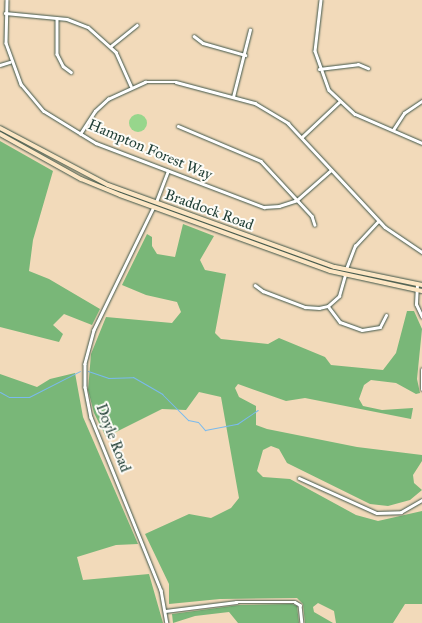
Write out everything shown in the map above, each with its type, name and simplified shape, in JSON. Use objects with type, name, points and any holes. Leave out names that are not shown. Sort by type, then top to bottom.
[{"type":"main road","name":"Braddock Road","points":[[0,128],[89,177],[154,205],[345,276],[422,291]]},
{"type":"main road","name":"Braddock Road","points":[[0,134],[82,180],[346,271],[420,285]]},
{"type":"street","name":"Hampton Forest Way","points":[[7,0],[5,36],[10,62],[21,84],[36,104],[101,146],[258,206],[279,206],[297,200],[331,170]]},
{"type":"street","points":[[321,0],[315,38],[319,69],[340,102],[356,114],[422,143]]},
{"type":"street","points":[[5,13],[57,18],[88,27],[111,46],[131,86]]},
{"type":"street","points":[[57,18],[57,54],[62,66],[71,72]]},
{"type":"street","points":[[111,46],[136,25]]},
{"type":"street","points":[[233,97],[250,30]]},
{"type":"street","points":[[194,36],[202,43],[245,55]]},
{"type":"street","points":[[0,65],[10,62]]},
{"type":"street","points":[[319,69],[358,64],[368,68]]},
{"type":"street","points":[[80,134],[101,104],[131,86],[170,81],[233,97],[272,112],[302,137],[378,221],[397,238],[422,252]]},
{"type":"street","points":[[393,130],[404,113],[422,101]]},
{"type":"street","points":[[302,137],[340,102]]},
{"type":"street","points":[[178,126],[256,157],[312,216],[315,225]]},
{"type":"street","name":"Doyle Road","points":[[167,623],[152,566],[92,417],[85,387],[86,359],[94,330],[168,172]]},
{"type":"street","points":[[255,284],[263,291],[305,307],[328,306],[340,293],[355,246],[378,221]]},
{"type":"street","points":[[420,285],[416,290],[416,306],[422,317]]},
{"type":"street","points":[[328,306],[340,322],[362,330],[380,327],[386,315]]},
{"type":"street","points":[[422,369],[422,389]]},
{"type":"street","points":[[299,478],[377,513],[401,512],[422,500]]},
{"type":"street","points":[[165,610],[236,602],[295,602],[300,606],[302,623]]},
{"type":"green space","points":[[138,114],[144,117],[147,123],[144,129],[138,132],[132,129],[129,123],[132,117]]},
{"type":"green space","points":[[0,141],[53,171],[33,240],[29,271],[49,279],[100,309],[92,325],[64,314],[53,325],[63,334],[59,342],[0,327]]},
{"type":"green space","points":[[183,224],[214,236],[200,260],[205,270],[226,274],[215,333],[221,339],[268,344],[279,338],[325,357],[331,365],[383,370],[396,353],[407,311],[414,311],[422,329],[417,379],[420,393],[416,394],[396,383],[371,380],[364,385],[359,399],[363,406],[382,410],[413,408],[411,419],[305,398],[286,401],[238,384],[235,388],[239,397],[256,406],[256,425],[267,429],[357,447],[422,455],[422,461],[413,475],[414,483],[422,490],[410,500],[388,506],[370,504],[287,463],[279,449],[271,446],[263,450],[257,471],[263,477],[290,479],[356,515],[378,521],[422,511],[422,604],[405,604],[393,623],[336,623],[334,611],[318,603],[313,607],[314,612],[333,623],[305,623],[303,604],[297,598],[220,599],[169,604],[169,584],[145,534],[189,514],[211,518],[231,508],[239,498],[221,397],[199,392],[186,410],[162,409],[106,437],[94,413],[88,390],[91,354],[106,317],[172,323],[181,312],[177,302],[146,295],[122,285],[147,234],[152,237],[152,246],[157,254],[175,257]]},
{"type":"green space","points":[[75,373],[83,417],[138,544],[116,545],[77,557],[83,580],[149,574],[163,623],[0,623],[0,374],[37,387],[50,379]]},
{"type":"green space","points":[[292,604],[297,606],[299,623],[238,623],[229,612],[195,616],[173,623],[172,614],[239,605]]},
{"type":"waterway","points":[[0,392],[9,397],[29,397],[80,371]]},
{"type":"waterway","points":[[88,371],[108,378],[133,377],[162,394],[188,420],[198,422],[205,430],[237,424],[258,410]]}]
